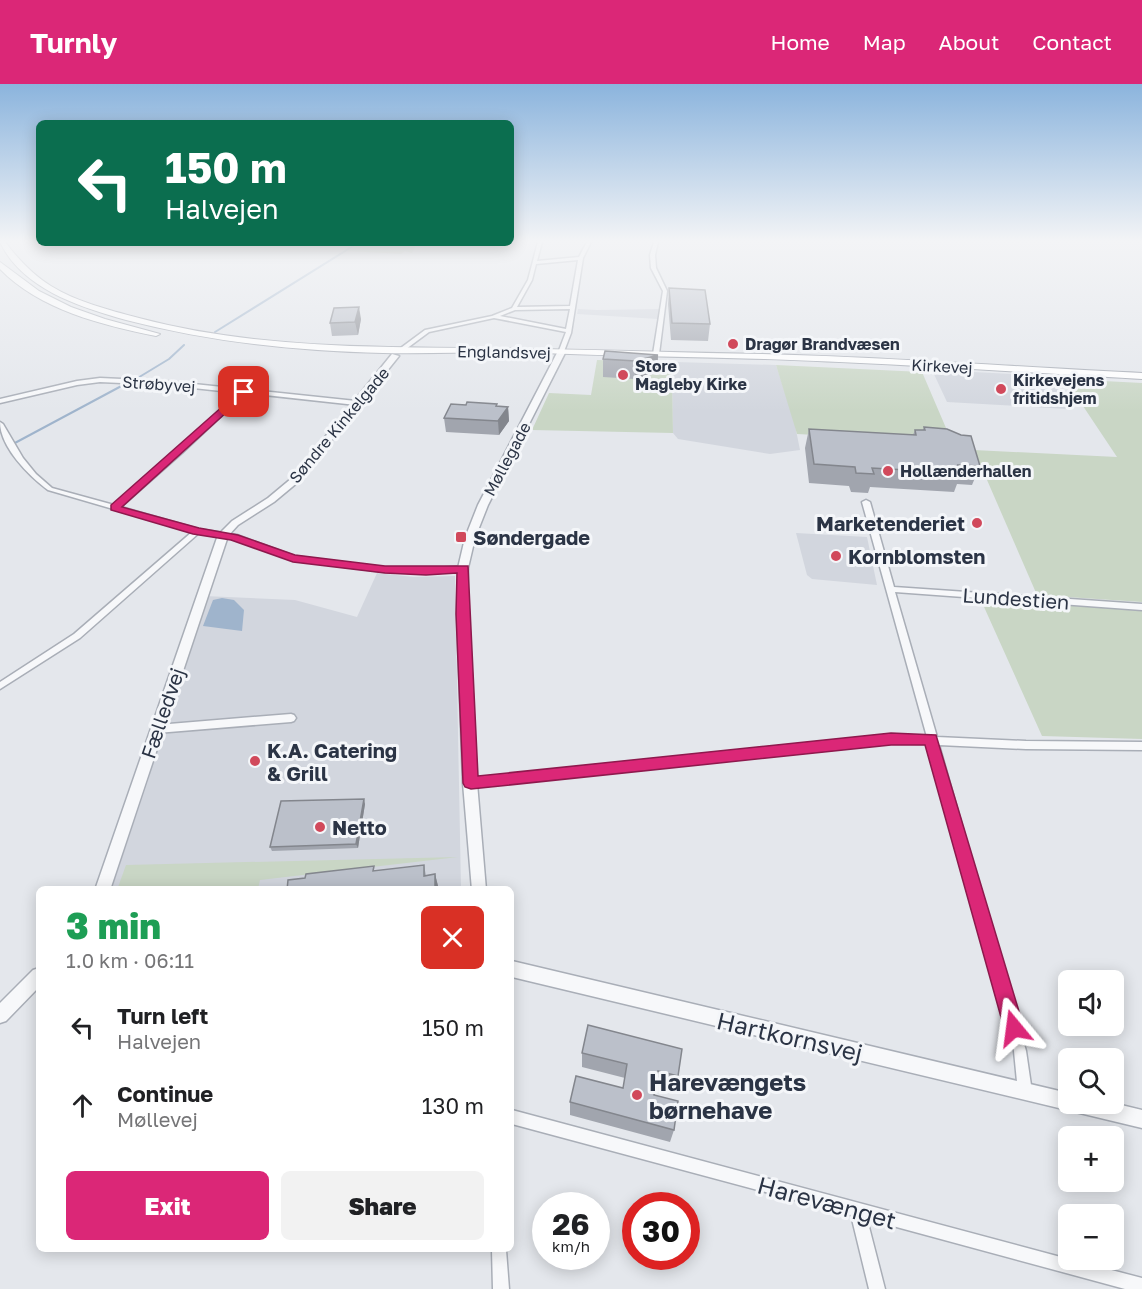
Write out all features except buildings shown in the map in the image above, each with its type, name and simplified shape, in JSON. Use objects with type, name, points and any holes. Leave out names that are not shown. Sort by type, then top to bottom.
[{"type":"main road","name":"Englandsvej","points":[[45,298],[109,324],[201,342],[306,352],[516,357],[561,354]]},
{"type":"main road","name":"Englandsvej","points":[[69,298],[162,327],[209,336],[274,344],[398,353]]},
{"type":"main road","name":"Kirkevej","points":[[561,354],[767,357],[1142,376]]},
{"type":"street","points":[[514,309],[519,298]]},
{"type":"street","points":[[561,354],[568,331],[573,298]]},
{"type":"street","points":[[656,354],[664,298]]},
{"type":"street","points":[[398,353],[427,331],[494,317],[514,309],[571,307]]},
{"type":"street","points":[[494,317],[568,331]]},
{"type":"street","name":"Søndre Kinkelgade","points":[[223,535],[295,480],[398,353]]},
{"type":"street","name":"Møllegade","points":[[479,886],[462,614],[463,568],[470,538],[483,505],[561,354]]},
{"type":"street","name":"Strøbyvej","points":[[0,401],[76,383],[100,380],[165,382],[356,403]]},
{"type":"street","points":[[115,508],[244,392]]},
{"type":"street","points":[[0,424],[10,447],[38,481],[50,489],[197,531],[223,535],[277,554],[313,562],[385,570],[426,571],[463,568]]},
{"type":"street","points":[[866,502],[1020,1051],[1025,1092]]},
{"type":"street","points":[[0,686],[77,636],[197,531]]},
{"type":"street","name":"Fælledvej","points":[[103,886],[223,535]]},
{"type":"street","name":"Lundestien","points":[[890,589],[1142,607]]},
{"type":"street","points":[[157,729],[291,718]]},
{"type":"street","points":[[471,783],[891,739],[1026,745],[1142,746]]},
{"type":"street","name":"Hartkornsvej","points":[[514,969],[1058,1100]]},
{"type":"street","points":[[0,1015],[36,979]]},
{"type":"street","points":[[1120,1114],[1142,1119]]},
{"type":"street","name":"Harevænget","points":[[514,1119],[1142,1286]]},
{"type":"street","points":[[857,1210],[877,1289]]},
{"type":"street","points":[[499,1252],[501,1289]]},
{"type":"shaded area","points":[[578,309],[660,309],[658,319],[577,314]]},
{"type":"shaded area","points":[[676,362],[776,365],[794,420],[800,450],[770,454],[678,439],[673,433],[672,378]]},
{"type":"shaded area","name":"Kirkevejens fritidshjem","points":[[932,370],[1053,376],[1072,405],[1068,409],[947,402]]},
{"type":"shaded area","name":"Kornblomsten","points":[[796,533],[867,537],[877,585],[812,579],[807,575]]},
{"type":"shaded area","points":[[377,573],[414,577],[455,576],[461,886],[112,886],[148,781],[172,690],[204,596],[295,600],[357,617]]},
{"type":"green space","points":[[597,360],[676,362],[672,378],[673,433],[532,430],[549,393],[591,395]]},
{"type":"green space","points":[[776,365],[922,372],[952,442],[797,434]]},
{"type":"green space","points":[[1065,379],[1142,383],[1142,602],[1037,595],[974,450],[1117,457]]},
{"type":"green space","points":[[980,598],[1142,611],[1142,739],[1042,736]]},
{"type":"green space","points":[[458,857],[260,880],[259,886],[118,886],[126,865]]},
{"type":"water","points":[[222,598],[234,600],[244,610],[242,631],[203,626],[213,600]]},
{"type":"waterway","points":[[215,332],[269,298]]},
{"type":"waterway","points":[[136,379],[169,359],[184,345]]},
{"type":"waterway","points":[[13,444],[127,383]]},
{"type":"place","name":"Dragør Brandvæsen","points":[[733,344]]},
{"type":"place","name":"Store Magleby Kirke","points":[[623,375]]},
{"type":"place","name":"Kirkevejens fritidshjem","points":[[1001,389]]},
{"type":"place","name":"Hollænderhallen","points":[[888,471]]},
{"type":"place","name":"Marketenderiet","points":[[977,523]]},
{"type":"place","name":"Søndergade","points":[[461,537]]},
{"type":"place","name":"Kornblomsten","points":[[836,556]]},
{"type":"place","name":"K.A. Catering & Grill","points":[[255,761]]},
{"type":"place","name":"Netto","points":[[320,827]]},
{"type":"place","name":"Harevængets børnehave","points":[[637,1095]]},
{"type":"route","points":[[244,392],[180,452],[115,508],[197,531],[234,537],[277,554],[313,562],[385,570],[426,571],[463,568],[462,614],[471,783],[596,768],[891,739],[931,739],[1014,1028]]}]
